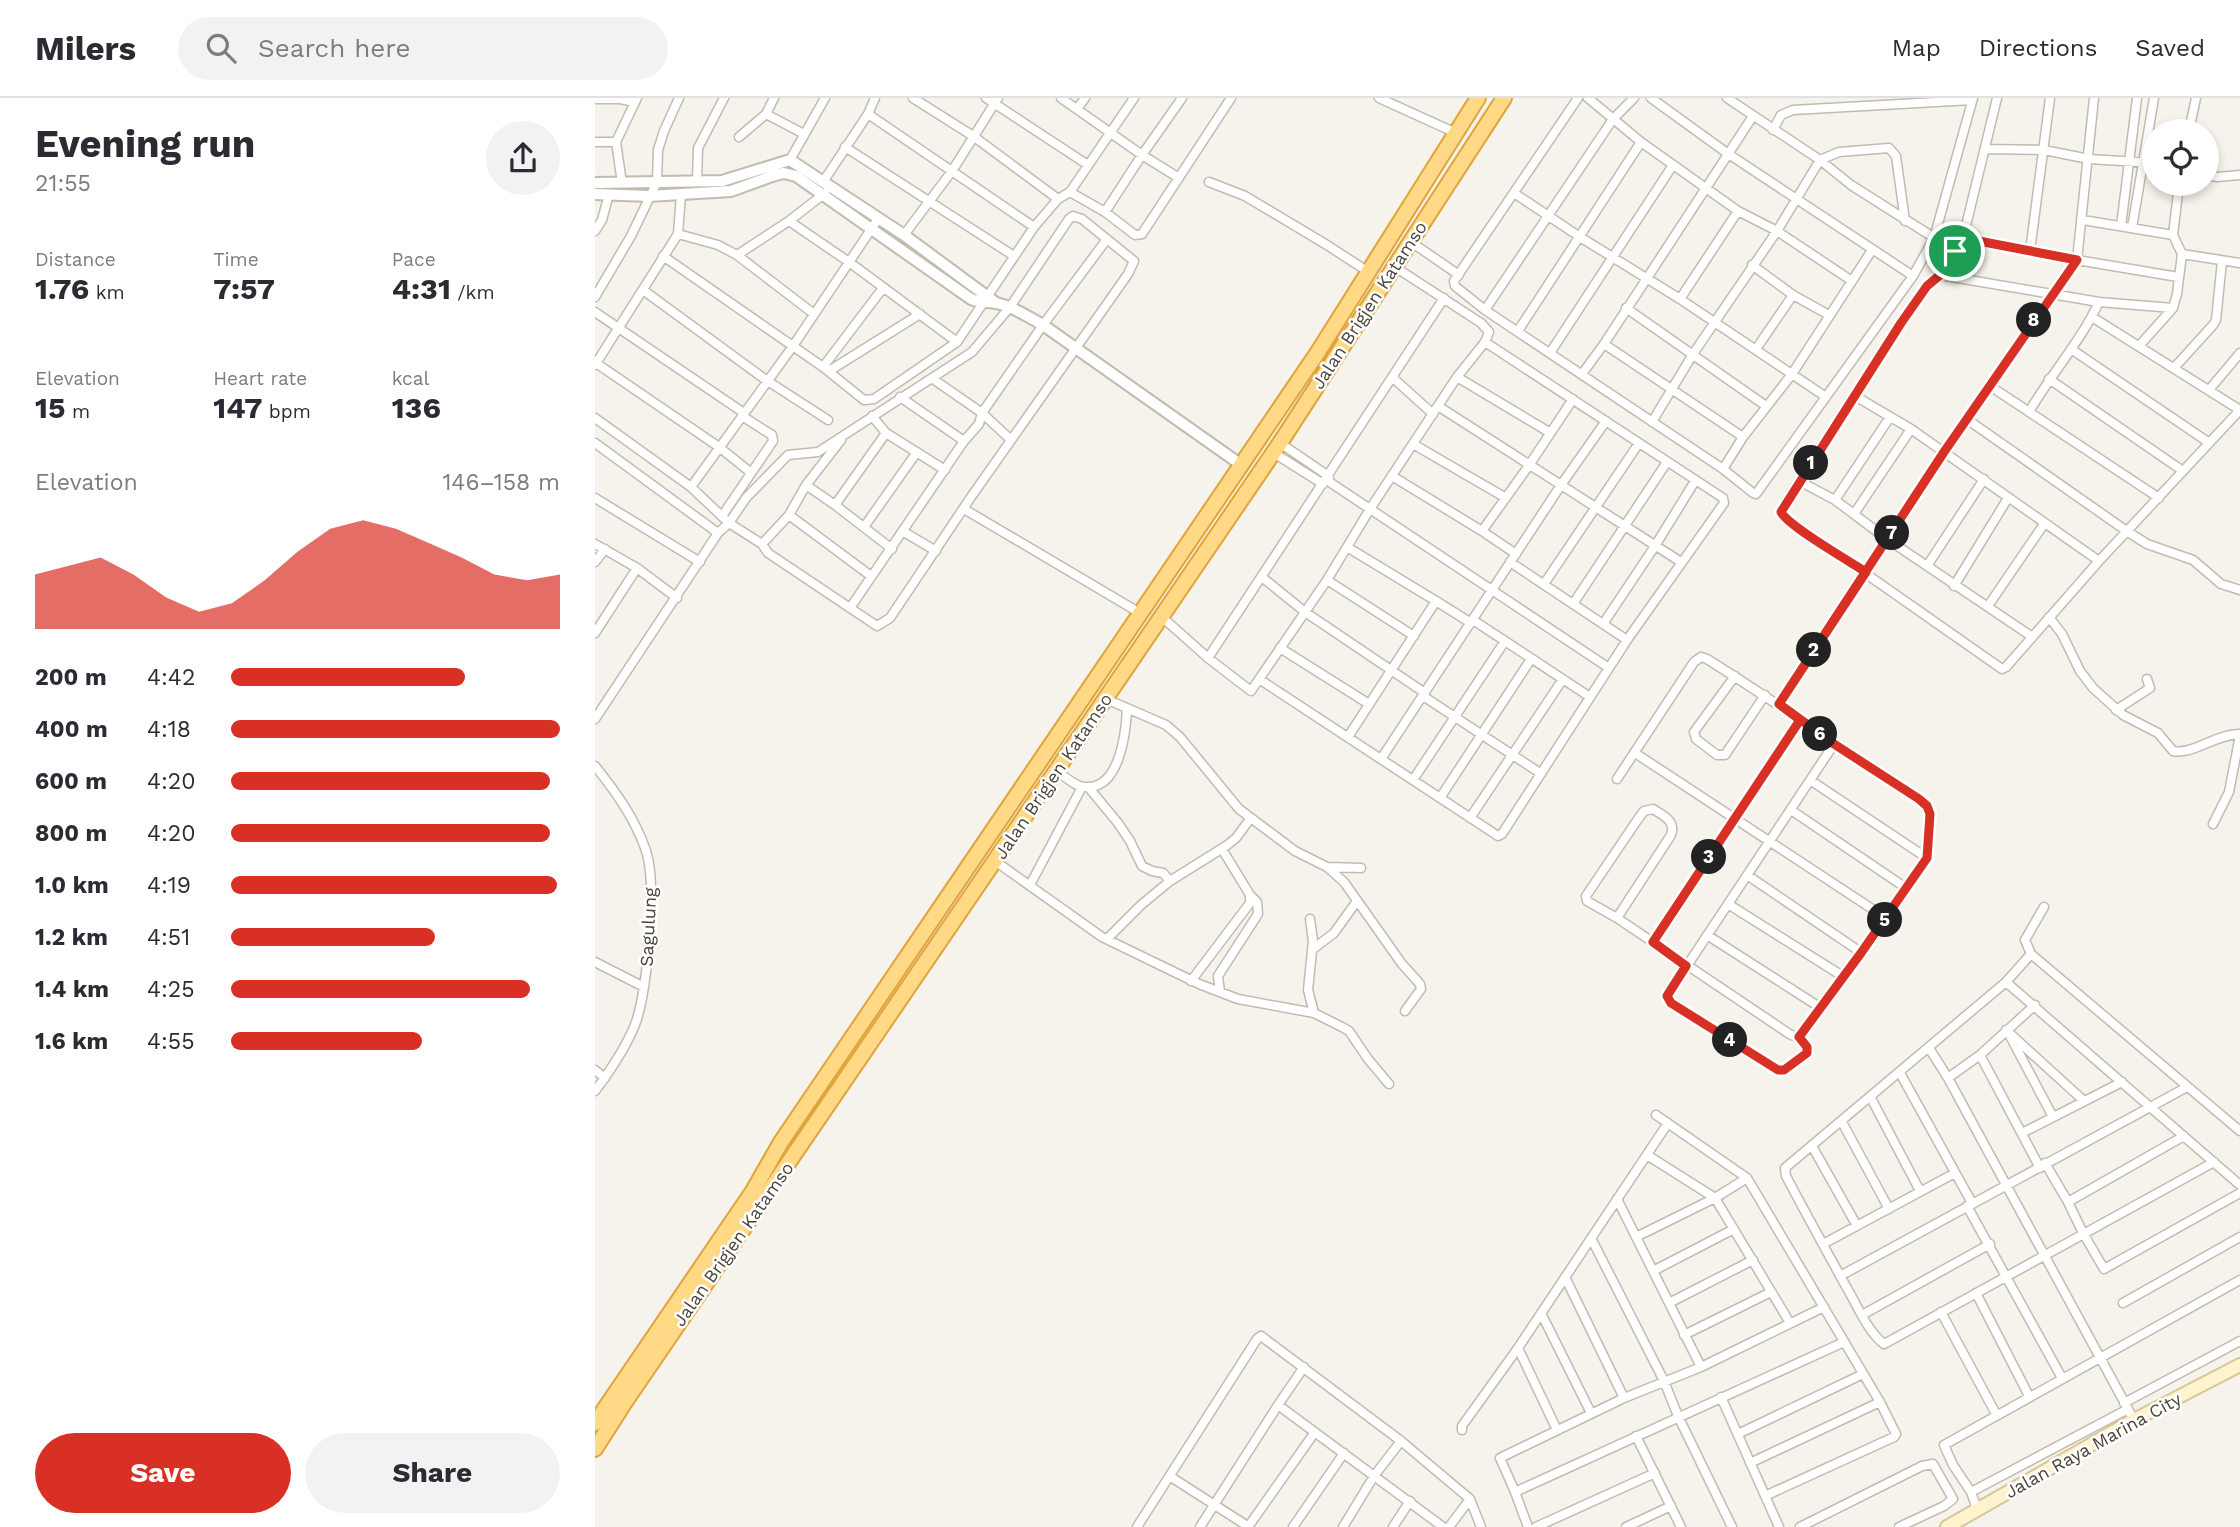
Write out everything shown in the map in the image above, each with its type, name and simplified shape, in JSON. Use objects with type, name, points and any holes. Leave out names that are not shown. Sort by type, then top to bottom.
[{"type":"highway","name":"Jalan Brigjen Katamso","points":[[595,1449],[727,1241],[781,1142],[1318,352],[1478,98]]},
{"type":"highway","name":"Jalan Brigjen Katamso","points":[[595,1423],[995,861],[1277,448],[1504,98]]},
{"type":"main road","name":"Jalan Raya Marina City","points":[[1947,1527],[2128,1411],[2240,1365]]},
{"type":"street","points":[[595,298],[631,236],[657,183],[658,150],[679,98]]},
{"type":"street","points":[[697,181],[698,148],[724,98]]},
{"type":"street","points":[[739,137],[766,114],[774,98]]},
{"type":"street","points":[[595,183],[722,181],[790,160],[825,98]]},
{"type":"street","points":[[875,98],[868,114],[819,182],[821,196],[971,299],[987,297]]},
{"type":"street","points":[[913,98],[973,136],[1058,199]]},
{"type":"street","points":[[986,98],[996,101],[1088,165]]},
{"type":"street","points":[[1061,98],[1179,178]]},
{"type":"street","points":[[1077,108],[1085,98]]},
{"type":"street","points":[[663,256],[826,369],[864,400],[874,399],[957,342],[1034,227],[1058,199],[1070,192],[1134,98]]},
{"type":"street","points":[[1105,212],[1182,98]]},
{"type":"street","points":[[1070,192],[1139,236],[1231,98]]},
{"type":"street","points":[[1379,98],[1456,133]]},
{"type":"street","points":[[1578,98],[1454,281],[1457,289],[1723,469],[1753,494],[1759,493],[1913,276],[1934,238],[1973,99],[1793,110],[1781,115],[1773,130]]},
{"type":"street","points":[[1588,98],[1641,142],[1738,211],[1777,231],[1852,281]]},
{"type":"street","points":[[1485,310],[1613,119],[1634,98]]},
{"type":"street","points":[[1651,98],[1727,153],[1913,276]]},
{"type":"street","points":[[1727,98],[1821,160],[1851,185],[1955,251]]},
{"type":"street","points":[[1997,98],[1963,238],[1940,275],[1927,286],[1901,323],[1781,515],[2000,668],[2006,667],[2099,561],[2240,410],[2092,317]]},
{"type":"street","points":[[2030,251],[2050,98]]},
{"type":"street","points":[[1779,704],[1944,452],[2077,260],[2094,98]]},
{"type":"street","points":[[2121,226],[2137,98]]},
{"type":"street","points":[[2150,119],[2154,98]]},
{"type":"street","points":[[2192,119],[2196,98]]},
{"type":"street","points":[[595,99],[636,100],[616,142],[622,183]]},
{"type":"street","points":[[904,235],[952,171],[996,101]]},
{"type":"street","points":[[766,114],[804,135]]},
{"type":"street","points":[[868,114],[1034,227]]},
{"type":"street","points":[[1581,374],[1604,344],[1753,116]]},
{"type":"street","points":[[595,142],[616,142]]},
{"type":"street","points":[[1518,331],[1641,142]]},
{"type":"street","points":[[845,147],[1014,256]]},
{"type":"street","points":[[1652,422],[1671,388],[1777,231],[1821,160],[1839,152],[1889,148],[1896,156],[1905,221]]},
{"type":"street","points":[[1985,149],[2044,150],[2088,159],[2142,161]]},
{"type":"street","points":[[790,160],[819,182],[904,235],[987,297],[1043,325],[1240,464]]},
{"type":"street","points":[[1550,353],[1673,165]]},
{"type":"street","points":[[2132,228],[2142,167]]},
{"type":"street","points":[[595,194],[649,196],[731,191],[784,173],[819,182]]},
{"type":"street","points":[[2219,177],[2240,175]]},
{"type":"street","points":[[819,182],[821,196]]},
{"type":"street","points":[[1209,182],[1245,196],[1367,271]]},
{"type":"street","points":[[1514,193],[1680,299],[1826,397]]},
{"type":"street","points":[[595,231],[602,220],[609,194]]},
{"type":"street","points":[[681,195],[678,234],[596,364],[719,447],[750,472]]},
{"type":"street","points":[[737,255],[821,196]]},
{"type":"street","points":[[2139,346],[2173,308],[2177,294],[2182,254],[2173,235],[2178,196]]},
{"type":"street","points":[[1680,299],[1738,211]]},
{"type":"street","points":[[595,418],[691,488],[729,523],[762,544],[768,553],[877,626],[890,618],[1134,263],[1082,219],[1073,216],[1010,307],[972,352],[818,452],[788,455],[746,498],[729,523],[718,533],[595,719]]},
{"type":"street","points":[[691,488],[793,346],[879,219]]},
{"type":"street","points":[[2083,220],[2173,235]]},
{"type":"street","points":[[789,221],[957,342]]},
{"type":"street","points":[[678,234],[719,245],[737,255],[814,314]]},
{"type":"street","points":[[1963,238],[2178,277]]},
{"type":"street","points":[[850,608],[964,441],[979,424],[982,414],[1043,325],[1107,239]]},
{"type":"street","points":[[1411,242],[1459,275]]},
{"type":"street","points":[[1723,469],[1743,437],[1792,374],[1872,250]]},
{"type":"street","points":[[2182,254],[2240,263]]},
{"type":"street","points":[[2174,368],[2216,320],[2222,261]]},
{"type":"street","points":[[1752,265],[1793,295],[1829,315]]},
{"type":"street","points":[[1162,617],[1250,691],[1327,580],[1370,509],[1457,377],[1485,342],[1489,332],[1444,298],[1395,267]]},
{"type":"street","points":[[1940,275],[2099,302],[2173,308]]},
{"type":"street","points":[[826,369],[883,288]]},
{"type":"street","points":[[643,290],[766,380],[828,420]]},
{"type":"street","points":[[1756,349],[1793,295]]},
{"type":"street","points":[[1208,658],[1263,578],[1321,484],[1329,479],[1444,298]]},
{"type":"street","points":[[2029,412],[2092,317],[2099,302]]},
{"type":"street","points":[[1626,308],[1766,406]]},
{"type":"street","points":[[595,312],[772,435],[773,438],[722,516]]},
{"type":"street","points":[[826,369],[920,314]]},
{"type":"street","points":[[1259,679],[1498,836],[1502,834],[1627,640],[1724,503],[1723,498],[1485,342]]},
{"type":"street","points":[[1604,344],[1743,437]]},
{"type":"street","points":[[2071,349],[2209,442]]},
{"type":"street","points":[[2209,390],[2240,354]]},
{"type":"street","points":[[1392,377],[1435,410],[1530,464],[1681,562]]},
{"type":"street","points":[[1457,377],[1549,432]]},
{"type":"street","points":[[933,379],[982,414],[1011,439]]},
{"type":"street","points":[[2049,379],[2183,471]]},
{"type":"street","points":[[1990,386],[2159,498]]},
{"type":"street","points":[[1856,396],[1911,429],[2099,561]]},
{"type":"street","points":[[900,397],[964,441]]},
{"type":"street","points":[[1482,531],[1573,399]]},
{"type":"street","points":[[872,416],[886,433],[945,470]]},
{"type":"street","points":[[1835,500],[1890,417]]},
{"type":"street","points":[[1968,420],[2147,544],[2193,560],[2221,584],[2240,590]]},
{"type":"street","points":[[1381,759],[1606,421]]},
{"type":"street","points":[[1854,514],[1911,429]]},
{"type":"street","points":[[835,505],[886,433]]},
{"type":"street","points":[[762,544],[789,515],[806,485],[844,436]]},
{"type":"street","points":[[595,443],[718,533]]},
{"type":"street","points":[[1544,584],[1639,443]]},
{"type":"street","points":[[1413,444],[1506,498]]},
{"type":"street","points":[[1277,448],[1329,479],[1609,668]]},
{"type":"street","points":[[1277,448],[1321,484]]},
{"type":"street","points":[[864,527],[917,452]]},
{"type":"street","points":[[1573,604],[1667,462]]},
{"type":"street","points":[[1392,476],[1482,531],[1544,584],[1627,640]]},
{"type":"street","points":[[1927,566],[1984,479]]},
{"type":"street","points":[[1603,624],[1695,481]]},
{"type":"street","points":[[1800,481],[1835,500],[1954,586],[2031,636]]},
{"type":"street","points":[[806,485],[892,549]]},
{"type":"street","points":[[595,498],[700,562]]},
{"type":"street","points":[[1954,586],[2008,498]]},
{"type":"street","points":[[964,509],[1140,614]]},
{"type":"street","points":[[789,515],[871,576]]},
{"type":"street","points":[[1988,606],[2044,524]]},
{"type":"street","points":[[904,532],[936,551]]},
{"type":"street","points":[[595,544],[637,568],[677,598]]},
{"type":"street","points":[[1347,547],[1505,641],[1590,697]]},
{"type":"street","points":[[595,562],[605,549]]},
{"type":"street","points":[[595,633],[637,568]]},
{"type":"street","points":[[1263,578],[1305,612],[1540,773]]},
{"type":"street","points":[[1327,580],[1414,636]]},
{"type":"street","points":[[1348,737],[1436,601]]},
{"type":"street","points":[[2049,617],[2062,634],[2073,659],[2088,682],[2116,710],[2152,729],[2173,751],[2178,752],[2227,734],[2240,735],[2229,792],[2213,824]]},
{"type":"street","points":[[1413,780],[1505,641]]},
{"type":"street","points":[[1280,648],[1369,704]]},
{"type":"street","points":[[1617,779],[1695,662],[1701,657],[1779,704],[1927,806],[1930,814],[1927,858],[1799,1037]]},
{"type":"street","points":[[1440,798],[1531,659]]},
{"type":"street","points":[[1735,676],[1694,732],[1696,739],[1717,755],[1725,755],[1730,749],[1765,695]]},
{"type":"street","points":[[1470,818],[1563,679]]},
{"type":"street","points":[[2116,710],[2150,688],[2147,679]]},
{"type":"street","points":[[1106,699],[1165,725],[1180,737],[1250,819],[1295,852],[1327,867],[1344,882],[1421,986],[1405,1011]]},
{"type":"street","points":[[1030,885],[1085,787],[1102,783],[1112,773],[1126,732],[1127,708]]},
{"type":"street","points":[[1653,942],[1800,720]]},
{"type":"street","points":[[1617,918],[1674,827],[1653,808],[1644,811],[1638,819],[1586,896],[1587,901],[1617,918],[1686,966],[1799,1037],[1807,1047],[1807,1053],[1784,1070],[1778,1070],[1671,1003],[1667,996],[1686,966],[1770,842],[1834,744]]},
{"type":"street","points":[[1635,752],[1886,918]]},
{"type":"street","name":"Sagulung","points":[[595,766],[626,808],[646,849],[651,883],[644,987],[635,1024],[595,1091]]},
{"type":"street","points":[[1056,771],[1085,787],[1118,823],[1142,866],[1152,872],[1163,873],[1170,881]]},
{"type":"street","points":[[1810,780],[1927,858]]},
{"type":"street","points":[[1791,810],[1906,888]]},
{"type":"street","points":[[1107,939],[1170,881],[1236,838],[1250,819]]},
{"type":"street","points":[[1220,992],[1218,976],[1258,914],[1257,902],[1222,849]]},
{"type":"street","points":[[995,861],[1107,939],[1192,981],[1238,999],[1314,1013],[1349,1031],[1389,1084]]},
{"type":"street","points":[[1327,867],[1361,869]]},
{"type":"street","points":[[1747,875],[1861,953]]},
{"type":"street","points":[[1192,981],[1250,904],[1250,895]]},
{"type":"street","points":[[1313,949],[1334,933],[1357,901]]},
{"type":"street","points":[[1728,904],[1844,977]]},
{"type":"street","points":[[2044,907],[2025,940],[2031,954],[2240,1131]]},
{"type":"street","points":[[1310,919],[1313,949],[1308,990],[1314,1013]]},
{"type":"street","points":[[1707,935],[1821,1008]]},
{"type":"street","points":[[2031,954],[2006,982],[1871,1098],[1787,1165],[1784,1172],[1840,1276],[1878,1339],[1884,1344],[2214,1161]]},
{"type":"street","points":[[595,962],[644,987]]},
{"type":"street","points":[[2006,982],[2240,1185]]},
{"type":"street","points":[[1948,1078],[1980,1055],[2035,1005]]},
{"type":"street","points":[[2007,1030],[2084,1101]]},
{"type":"street","points":[[2007,1030],[2053,1117]]},
{"type":"street","points":[[1929,1048],[1948,1078],[2128,1411]]},
{"type":"street","points":[[1980,1055],[2022,1133],[2068,1202],[2104,1269],[2240,1193]]},
{"type":"street","points":[[595,1070],[605,1078]]},
{"type":"street","points":[[1899,1073],[1955,1173],[2006,1276],[2062,1378]]},
{"type":"street","points":[[2022,1133],[2122,1082]]},
{"type":"street","points":[[1840,1276],[2187,1087]]},
{"type":"street","points":[[1871,1098],[1920,1191]]},
{"type":"street","points":[[1655,1115],[1747,1178],[1895,1430],[1895,1437],[1765,1496]]},
{"type":"street","points":[[1842,1122],[1889,1209]]},
{"type":"street","points":[[1462,1430],[1462,1426],[1518,1348],[1668,1123]]},
{"type":"street","points":[[2068,1202],[2184,1136]]},
{"type":"street","points":[[1812,1146],[1857,1226]]},
{"type":"street","points":[[1647,1155],[1715,1198],[1790,1323]]},
{"type":"street","points":[[1823,1244],[1955,1173]]},
{"type":"street","points":[[1636,1237],[1715,1198],[1747,1178]]},
{"type":"street","points":[[1617,1199],[1701,1367]]},
{"type":"street","points":[[1653,1271],[1734,1229]]},
{"type":"street","points":[[2123,1303],[2240,1237]]},
{"type":"street","points":[[1591,1238],[1664,1381],[1732,1527]]},
{"type":"street","points":[[1862,1315],[1990,1244]]},
{"type":"street","points":[[1669,1303],[1753,1260]]},
{"type":"street","points":[[1565,1277],[1624,1398]]},
{"type":"street","points":[[1977,1509],[1971,1492],[1953,1465],[1944,1445],[2240,1280]]},
{"type":"street","points":[[1684,1335],[1771,1292]]},
{"type":"street","points":[[1976,1293],[2029,1396]]},
{"type":"street","points":[[1528,1527],[1500,1458],[1624,1398],[1701,1367],[1824,1307]]},
{"type":"street","points":[[1941,1312],[1996,1414]]},
{"type":"street","points":[[1541,1313],[1591,1413]]},
{"type":"street","points":[[1137,1527],[1259,1337],[1267,1338],[1401,1441],[1466,1497],[1481,1527]]},
{"type":"street","points":[[1971,1492],[2128,1411],[2240,1341]]},
{"type":"street","points":[[1515,1492],[1844,1342]]},
{"type":"street","points":[[1518,1348],[1557,1430]]},
{"type":"street","points":[[1200,1527],[1304,1367]]},
{"type":"street","points":[[1738,1434],[1863,1374]]},
{"type":"street","points":[[1721,1397],[1779,1527]]},
{"type":"street","points":[[1750,1463],[1880,1402]]},
{"type":"street","points":[[1278,1405],[1443,1527]]},
{"type":"street","points":[[1171,1477],[1248,1527],[1315,1432]]},
{"type":"street","points":[[1636,1436],[1681,1527]]},
{"type":"street","points":[[1343,1527],[1374,1476],[1401,1441]]},
{"type":"street","points":[[1293,1527],[1344,1452]]},
{"type":"street","points":[[1800,1527],[1911,1471],[1929,1463],[1933,1464],[1953,1499],[1944,1507],[1899,1527]]},
{"type":"street","points":[[1536,1527],[1655,1473]]},
{"type":"street","points":[[1449,1527],[1466,1497]]},
{"type":"street","points":[[1393,1527],[1410,1501]]},
{"type":"street","points":[[1626,1527],[1671,1506]]},
{"type":"route","points":[[1955,251],[1940,275],[1927,286],[1901,323],[1781,512],[1781,515],[1796,526],[1866,572],[1779,704],[1800,720],[1653,942],[1686,966],[1671,988],[1668,1000],[1781,1071],[1807,1053],[1807,1047],[1799,1037],[1927,858],[1930,814],[1927,806],[1919,799],[1834,744],[1779,704],[1887,539],[1944,452],[2077,260],[1963,238],[1955,251]]}]
